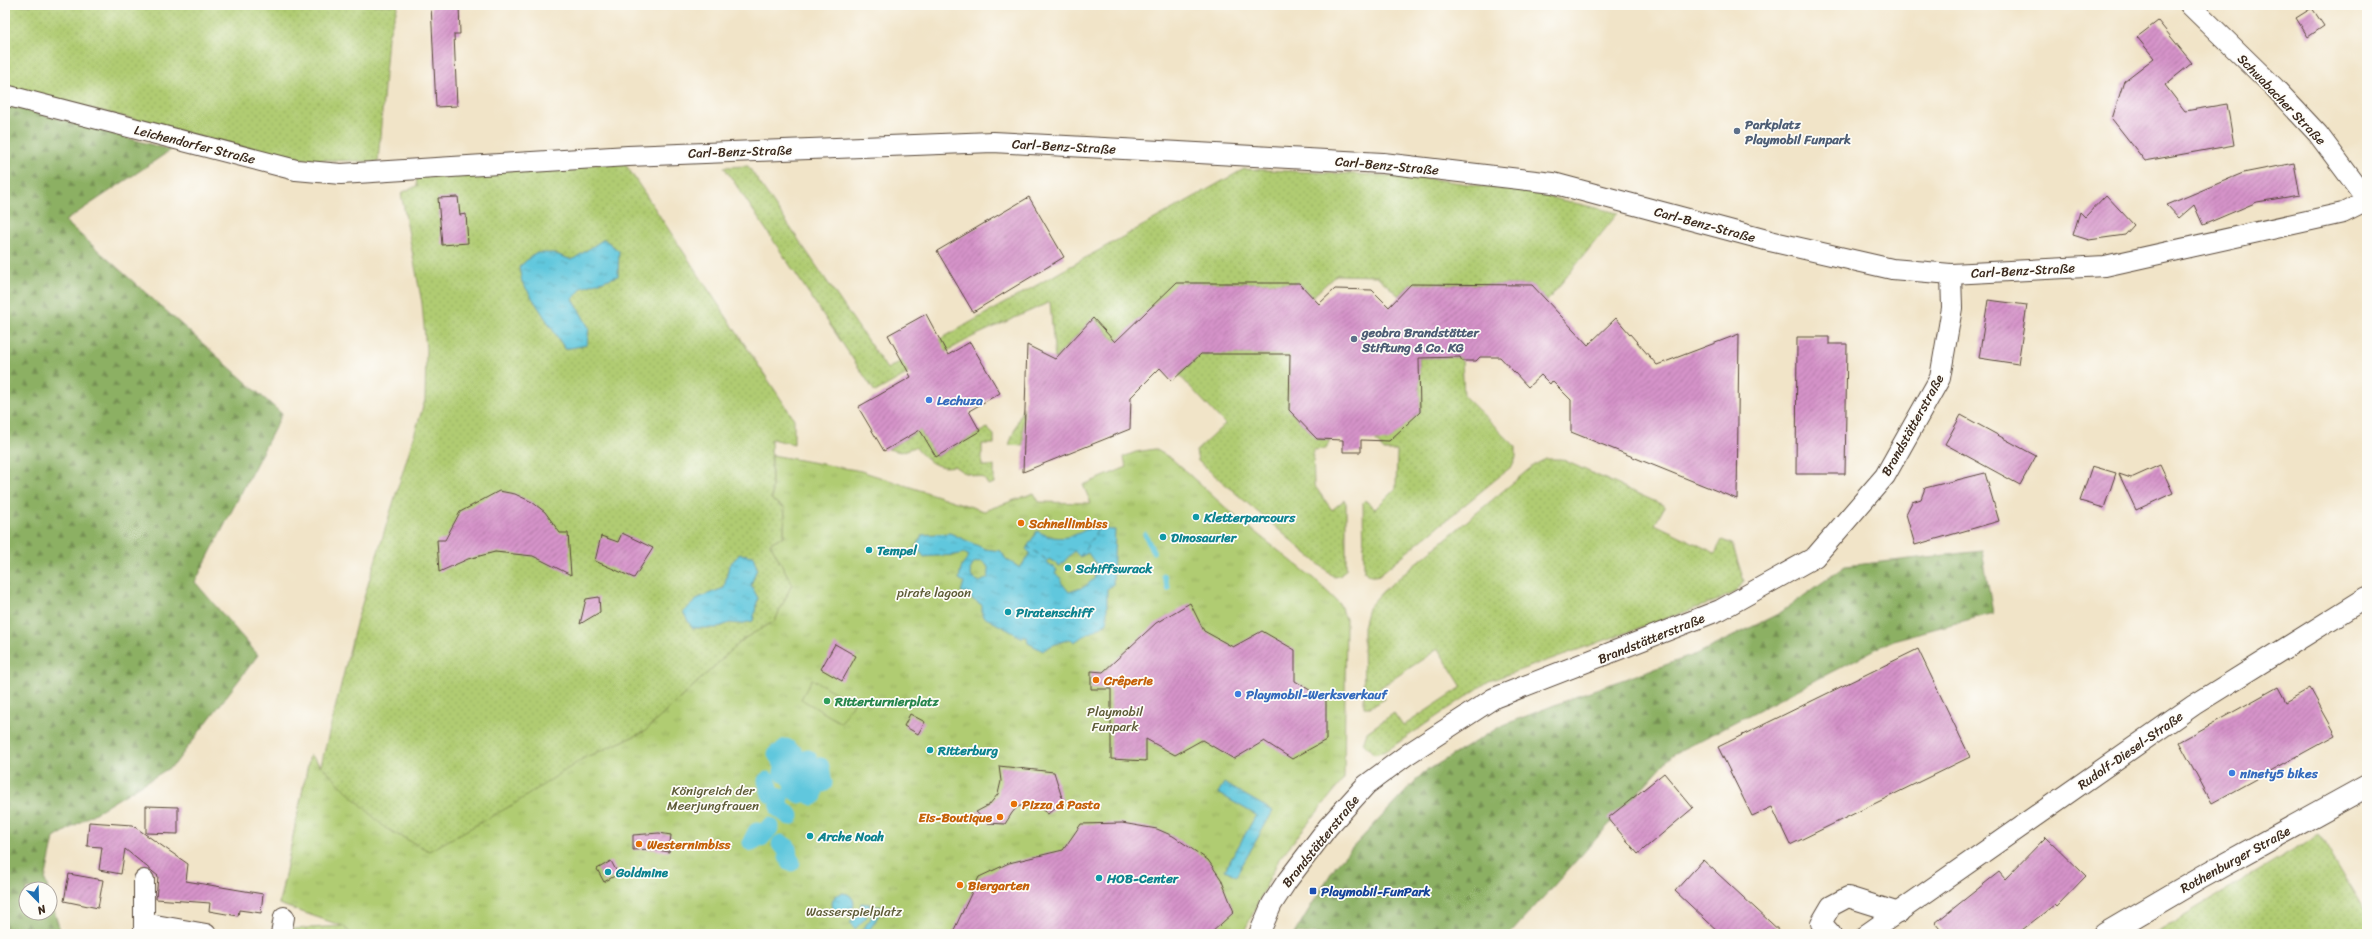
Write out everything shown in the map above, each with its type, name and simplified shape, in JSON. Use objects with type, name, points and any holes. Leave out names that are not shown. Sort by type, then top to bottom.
[{"type":"main road","name":"Rothenburger Straße","points":[[2105,934],[2202,877],[2367,786]]},
{"type":"street","name":"Schwabacher Straße","points":[[2190,5],[2275,88],[2318,134],[2367,201]]},
{"type":"street","name":"Leichendorfer Straße","points":[[5,95],[296,170],[341,174],[388,170]]},
{"type":"street","name":"Carl-Benz-Straße","points":[[388,170],[628,156],[994,142],[1383,163],[1553,183],[1777,243],[1892,269],[1951,274],[2105,266],[2343,213],[2367,201]]},
{"type":"street","name":"Brandstätterstraße","points":[[1259,934],[1272,904],[1287,880],[1328,827],[1366,785],[1408,754],[1494,698],[1720,610],[1814,557],[1885,476],[1940,378],[1952,308],[1951,274]]},
{"type":"street","name":"Rudolf-Diesel-Straße","points":[[1867,934],[2194,705],[2367,597]]},
{"type":"street","points":[[144,880],[144,928],[206,934]]},
{"type":"street","points":[[1831,934],[1821,923],[1831,906],[1848,897],[1899,913]]},
{"type":"green space","points":[[5,5],[398,5],[388,37],[378,162],[304,159],[251,150],[5,86]]},
{"type":"green space","points":[[5,104],[171,150],[65,221],[282,414],[195,582],[258,655],[174,765],[54,838],[45,881],[18,881],[18,921],[57,921],[61,934],[5,934]]},
{"type":"green space","points":[[624,162],[794,419],[794,444],[771,439],[772,500],[785,508],[784,536],[770,543],[792,584],[775,621],[745,638],[644,732],[584,758],[524,934],[291,934],[292,929],[344,926],[279,904],[310,755],[321,765],[357,620],[425,400],[426,350],[422,303],[401,193],[417,186],[416,177]]},
{"type":"green space","points":[[748,166],[887,369],[1244,169],[1418,177],[1531,193],[1618,213],[1547,301],[1531,285],[1411,284],[1399,296],[1377,276],[1336,275],[1312,297],[1299,283],[1176,283],[1126,332],[1120,346],[1093,318],[1055,359],[1050,302],[972,337],[875,392],[724,167]]},
{"type":"green space","points":[[1201,354],[1290,354],[1289,410],[1317,439],[1330,440],[1326,449],[1313,450],[1314,485],[1332,510],[1344,500],[1346,503],[1346,569],[1340,576],[1334,577],[1198,461],[1196,451],[1225,424],[1179,375]]},
{"type":"green space","points":[[1460,357],[1462,361],[1464,396],[1516,447],[1516,457],[1512,466],[1379,575],[1369,575],[1364,570],[1363,502],[1365,500],[1375,509],[1396,488],[1397,451],[1384,451],[1375,440],[1420,412],[1419,358]]},
{"type":"green space","points":[[1023,407],[1023,446],[1009,445]]},
{"type":"green space","points":[[987,428],[994,435],[994,444],[982,444],[982,466],[994,466],[994,483],[988,485],[984,478],[963,472],[954,466],[942,467],[932,463],[915,447],[901,452],[888,449],[920,430],[936,457]]},
{"type":"green space","name":"Playmobil Funpark","points":[[1155,449],[1172,459],[1236,517],[1313,578],[1339,603],[1346,619],[1344,779],[1279,859],[1243,934],[351,934],[345,927],[279,904],[310,755],[385,828],[429,851],[514,804],[584,758],[644,732],[745,638],[775,621],[792,584],[770,543],[784,536],[785,508],[772,500],[772,455],[861,471],[984,511],[1034,493],[1039,502],[1091,503],[1083,485],[1127,467],[1123,457],[1136,452]]},
{"type":"green space","points":[[1546,459],[1561,459],[1665,506],[1655,524],[1715,553],[1722,540],[1732,544],[1744,581],[1737,591],[1716,601],[1489,681],[1386,751],[1374,754],[1363,743],[1367,732],[1394,713],[1403,726],[1462,687],[1438,649],[1378,689],[1385,699],[1370,707],[1364,707],[1363,627],[1368,608],[1382,592],[1534,465]]},
{"type":"green space","points":[[1982,551],[1993,613],[1893,640],[1672,755],[1510,934],[1294,934],[1336,865],[1423,773],[1501,726],[1590,691],[1697,654],[1780,613],[1845,566]]},
{"type":"green space","name":"Ritterturnierplatz","points":[[812,679],[853,703],[841,723],[801,699]]},
{"type":"green space","points":[[2319,834],[2364,910],[2367,908],[2367,934],[2153,934]]},
{"type":"water","points":[[604,239],[619,251],[618,276],[582,288],[573,299],[589,328],[587,345],[565,349],[522,282],[519,267],[535,253],[553,253],[572,260]]},
{"type":"water","points":[[1089,528],[1115,530],[1113,585],[1107,589],[1107,623],[1074,642],[1071,639],[1043,651],[1028,643],[1027,637],[1021,637],[982,616],[982,605],[970,598],[971,595],[961,592],[964,582],[959,579],[962,565],[969,556],[964,553],[924,557],[916,547],[922,535],[950,533],[985,549],[1001,551],[1006,559],[1020,568],[1030,553],[1026,549],[1037,531],[1051,537],[1058,538],[1070,536]],"holes":[[[1074,551],[1080,557],[1088,553],[1097,566],[1094,579],[1084,587],[1069,592],[1061,582],[1062,579],[1055,574],[1057,570],[1047,562],[1049,559],[1060,566]],[[981,561],[987,566],[989,573],[988,578],[980,582],[972,578],[970,570],[974,563]]]},
{"type":"water","points":[[740,554],[753,556],[757,568],[751,585],[758,598],[753,621],[740,624],[730,623],[716,628],[692,628],[683,612],[700,597],[724,588],[729,565]]},
{"type":"water","points":[[1224,783],[1273,811],[1236,876],[1225,870],[1256,815],[1218,793]]},
{"type":"water","points":[[843,893],[851,896],[854,904],[851,912],[843,915],[835,912],[832,904],[835,896]]},
{"type":"water","points":[[861,903],[870,904],[866,918],[855,929],[850,922],[859,914]]},
{"type":"water","points":[[876,906],[882,907],[875,922],[866,934],[858,934],[870,920]]},
{"type":"building","points":[[431,5],[459,5],[460,34],[454,34],[457,106],[436,107]]},
{"type":"building","points":[[2312,8],[2324,26],[2308,37],[2296,18]]},
{"type":"building","points":[[2158,21],[2192,63],[2165,85],[2185,111],[2227,104],[2234,145],[2145,161],[2112,119],[2124,81],[2154,58],[2137,37]]},
{"type":"building","points":[[2294,163],[2300,195],[2257,202],[2203,225],[2194,205],[2179,218],[2167,205],[2243,173]]},
{"type":"building","points":[[2106,195],[2134,225],[2125,235],[2089,240],[2073,235],[2080,212],[2085,217]]},
{"type":"building","points":[[458,197],[460,215],[466,214],[468,243],[442,245],[438,198]]},
{"type":"building","points":[[1029,197],[1064,257],[973,312],[937,251]]},
{"type":"building","points":[[1176,283],[1299,283],[1319,304],[1335,289],[1372,290],[1389,307],[1411,284],[1532,285],[1588,345],[1616,318],[1657,365],[1739,334],[1737,499],[1571,432],[1571,400],[1552,381],[1550,384],[1541,375],[1528,387],[1500,357],[1480,357],[1476,361],[1462,361],[1460,357],[1419,358],[1420,412],[1389,441],[1361,440],[1361,452],[1343,452],[1343,440],[1317,439],[1289,410],[1290,354],[1201,354],[1172,381],[1160,368],[1131,397],[1130,429],[1023,472],[1027,345],[1055,359],[1093,318],[1115,342]]},
{"type":"building","points":[[1988,300],[2027,305],[2018,364],[1979,358]]},
{"type":"building","name":"Lechuza","points":[[926,314],[948,355],[970,342],[1000,393],[969,411],[980,431],[936,457],[920,430],[884,451],[858,407],[911,377],[888,335]]},
{"type":"building","points":[[1797,337],[1829,337],[1829,344],[1847,344],[1845,474],[1796,474]]},
{"type":"building","points":[[1961,415],[2036,456],[2020,485],[1945,444]]},
{"type":"building","points":[[2160,465],[2173,493],[2136,510],[2119,474],[2131,478]]},
{"type":"building","points":[[2092,466],[2116,473],[2104,508],[2080,501]]},
{"type":"building","points":[[1985,473],[1999,521],[1915,545],[1906,514],[1912,502],[1921,499],[1925,488]]},
{"type":"building","points":[[499,491],[515,494],[532,502],[545,512],[560,533],[568,533],[571,575],[533,556],[495,552],[468,559],[439,572],[437,540],[445,540],[460,512]]},
{"type":"building","points":[[622,533],[653,548],[634,578],[595,561],[601,536],[618,542]]},
{"type":"building","points":[[599,597],[600,612],[580,624],[586,599]]},
{"type":"building","name":"Playmobil-Werksverkauf","points":[[1190,603],[1204,631],[1233,647],[1262,631],[1295,650],[1295,681],[1326,700],[1326,740],[1292,759],[1264,741],[1234,759],[1202,740],[1175,755],[1146,739],[1146,761],[1111,759],[1111,689],[1091,689],[1091,671],[1103,672],[1156,623]]},
{"type":"building","points":[[835,644],[856,656],[842,681],[821,669]]},
{"type":"building","points":[[1918,649],[1970,757],[1790,845],[1772,807],[1752,816],[1718,747]]},
{"type":"building","name":"ninety5 bikes","points":[[2278,687],[2286,702],[2310,688],[2336,735],[2212,803],[2179,742]]},
{"type":"building","points":[[910,714],[925,722],[918,734],[904,726]]},
{"type":"building","points":[[999,766],[1054,772],[1063,801],[1048,814],[1037,806],[1024,805],[1017,807],[1005,824],[988,823],[976,812],[989,805],[998,794],[1001,781]]},
{"type":"building","points":[[1664,773],[1693,808],[1638,854],[1608,818]]},
{"type":"building","points":[[146,806],[178,807],[178,834],[146,833]]},
{"type":"building","points":[[89,822],[132,825],[188,864],[186,881],[263,894],[261,913],[239,910],[238,916],[209,911],[210,903],[156,899],[158,876],[125,849],[121,874],[99,870],[102,847],[87,846]]},
{"type":"building","name":"HOB-Center","points":[[1122,823],[1157,829],[1173,836],[1208,860],[1221,879],[1234,912],[1210,934],[952,934],[979,877],[1009,863],[1063,850],[1081,824]]},
{"type":"building","points":[[659,833],[671,835],[669,852],[650,849],[633,850],[633,835]]},
{"type":"building","points":[[2046,837],[2086,876],[2056,907],[2054,905],[2017,934],[1944,934],[1935,923],[1999,872],[2005,879]]},
{"type":"building","points":[[1703,860],[1783,934],[1721,934],[1675,891]]},
{"type":"building","name":"Goldmine","points":[[611,861],[618,874],[604,882],[597,869]]},
{"type":"building","points":[[69,874],[103,880],[98,908],[64,901]]},
{"type":"waterway","points":[[1145,534],[1153,552]]},
{"type":"waterway","points":[[1164,576],[1168,588]]},
{"type":"waterway","points":[[786,748],[794,754],[795,765],[804,771],[803,781],[814,785],[813,796]]},
{"type":"waterway","points":[[777,754],[785,766],[783,772],[794,779],[793,789],[800,794]]},
{"type":"waterway","points":[[808,759],[811,766],[820,767],[823,783]]},
{"type":"waterway","points":[[767,781],[771,794],[779,798],[780,809],[790,816]]},
{"type":"waterway","points":[[752,842],[757,832],[761,837],[770,827]]},
{"type":"waterway","points":[[781,844],[787,848],[788,857],[791,862]]},
{"type":"ferry route","points":[[1080,557],[1098,529]]},
{"type":"ferry route","points":[[1027,546],[1048,561]]},
{"type":"place","name":"Parkplatz Playmobil Funpark","points":[[1737,131]]},
{"type":"place","name":"geobra Brandstätter Stiftung & Co. KG","points":[[1354,339]]},
{"type":"place","name":"Lechuza","points":[[929,400]]},
{"type":"place","name":"Kletterparcours","points":[[1196,517]]},
{"type":"place","name":"Schnellimbiss","points":[[1021,523]]},
{"type":"place","name":"Dinosaurier","points":[[1163,537]]},
{"type":"place","name":"Tempel","points":[[869,550]]},
{"type":"place","name":"Schiffswrack","points":[[1068,568]]},
{"type":"place","name":"Piratenschiff","points":[[1008,612]]},
{"type":"place","name":"Crêperie","points":[[1096,680]]},
{"type":"place","name":"Playmobil-Werksverkauf","points":[[1238,694]]},
{"type":"place","name":"Ritterturnierplatz","points":[[827,701]]},
{"type":"place","name":"Ritterburg","points":[[930,750]]},
{"type":"place","name":"ninety5 bikes","points":[[2232,773]]},
{"type":"place","name":"Pizza & Pasta","points":[[1014,804]]},
{"type":"place","name":"Eis-Boutique","points":[[1000,817]]},
{"type":"place","name":"Arche Noah","points":[[810,836]]},
{"type":"place","name":"Westernimbiss","points":[[639,844]]},
{"type":"place","name":"Goldmine","points":[[608,872]]},
{"type":"place","name":"HOB-Center","points":[[1099,878]]},
{"type":"place","name":"Biergarten","points":[[960,885]]},
{"type":"place","name":"Playmobil-FunPark","points":[[1313,891]]},
{"type":"park label","name":"pirate lagoon","points":[[934,592]]},
{"type":"park label","name":"Königreich der Meerjungfrauen","points":[[713,798]]},
{"type":"park label","name":"Wasserspielplatz","points":[[854,911]]}]
